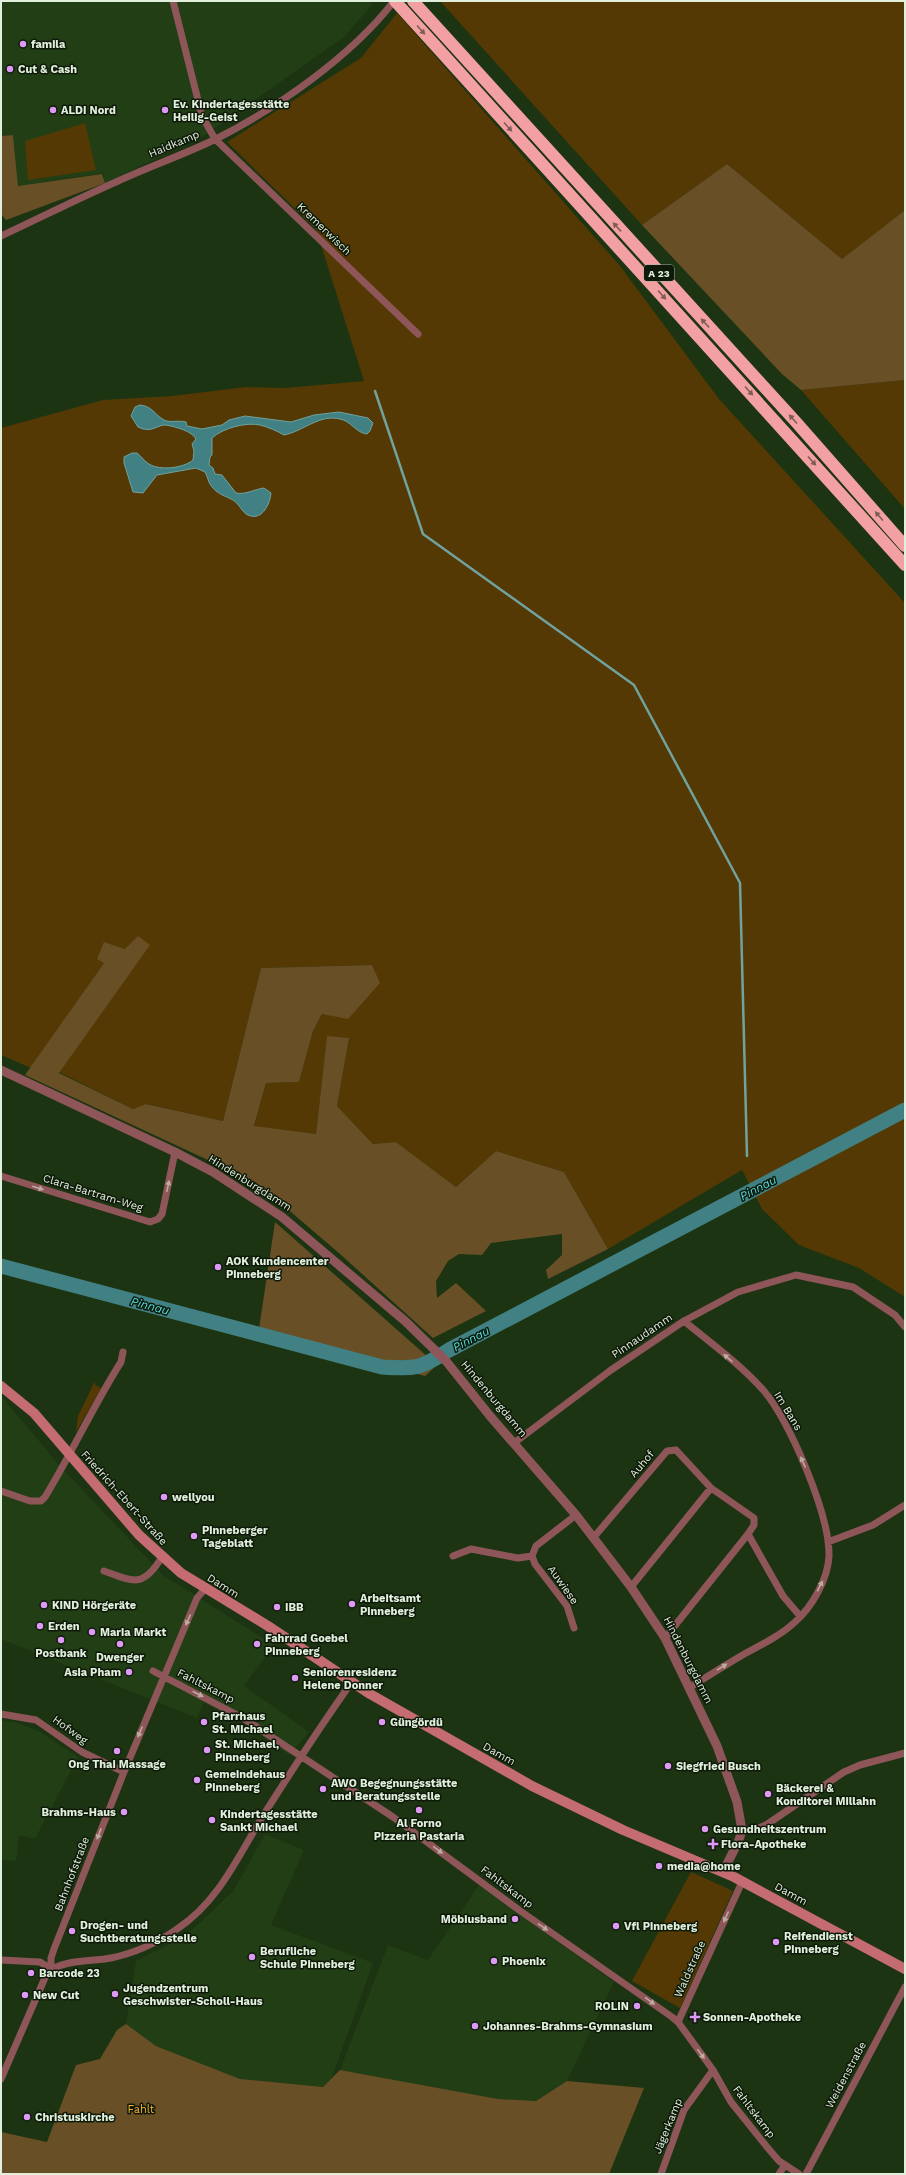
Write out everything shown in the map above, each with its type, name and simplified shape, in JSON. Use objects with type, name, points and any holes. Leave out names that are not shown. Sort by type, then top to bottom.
[{"type":"highway","name":"A 23","points":[[394,1],[905,565]]},
{"type":"highway","name":"A 23","points":[[412,1],[796,422],[905,546]]},
{"type":"main road","name":"Friedrich-Ebert-Straße","points":[[1,1386],[34,1413],[139,1535],[162,1558]]},
{"type":"main road","name":"Damm","points":[[162,1558],[181,1574],[268,1626],[351,1683],[532,1786],[623,1830],[723,1872],[905,1970]]},
{"type":"street","name":"Kremerwisch","points":[[174,1],[202,116],[215,139],[418,334]]},
{"type":"street","name":"Haidkamp","points":[[1,236],[116,182],[215,139],[255,116],[304,84],[350,48],[377,22],[394,1]]},
{"type":"street","name":"Hindenburgdamm","points":[[1,1070],[175,1152],[213,1172],[293,1225],[434,1348],[576,1514],[631,1587],[665,1638],[718,1746],[737,1802],[742,1830]]},
{"type":"street","name":"Clara-Bartram-Weg","points":[[1,1176],[150,1222],[158,1219],[162,1214],[175,1152]]},
{"type":"street","name":"Pinnaudamm","points":[[514,1443],[611,1370],[684,1321],[738,1292],[796,1275],[853,1287],[895,1315],[905,1327]]},
{"type":"street","name":"Im Bans","points":[[684,1321],[744,1371],[772,1401],[794,1441],[814,1487],[828,1542],[827,1571],[810,1604],[800,1616],[779,1634],[689,1688]]},
{"type":"street","name":"Friedrich-Ebert-Straße","points":[[69,1454],[121,1362],[123,1352]]},
{"type":"street","name":"Auhof","points":[[594,1537],[667,1451],[676,1450],[711,1488],[754,1518],[754,1525],[748,1534],[665,1638]]},
{"type":"street","points":[[1,1491],[30,1501],[41,1501],[65,1465],[69,1454]]},
{"type":"street","points":[[631,1587],[711,1488]]},
{"type":"street","points":[[828,1542],[873,1525],[905,1505]]},
{"type":"street","points":[[453,1556],[471,1549],[518,1558],[532,1556],[536,1546],[576,1514]]},
{"type":"street","points":[[748,1534],[783,1596],[800,1616]]},
{"type":"street","name":"Auwiese","points":[[532,1556],[535,1564],[567,1606],[574,1628]]},
{"type":"street","points":[[104,1571],[125,1579],[142,1579],[149,1576],[162,1558]]},
{"type":"street","name":"Bahnhofstraße","points":[[1,2079],[41,1982],[51,1969],[51,1958],[54,1949],[163,1676],[197,1598],[205,1589]]},
{"type":"street","name":"Fahltskamp","points":[[153,1671],[236,1713],[392,1817],[519,1910],[623,1981],[678,2022],[713,2070],[731,2102],[767,2147],[785,2165],[799,2174]]},
{"type":"street","points":[[1,1960],[40,1962],[51,1969],[133,1952],[156,1943],[195,1914],[214,1894],[231,1871],[261,1820],[351,1683]]},
{"type":"street","name":"Hofweg","points":[[1,1714],[36,1720],[82,1752],[124,1772]]},
{"type":"street","points":[[723,1872],[739,1840],[742,1830],[756,1830],[766,1825],[844,1772],[860,1765],[905,1753]]},
{"type":"street","name":"Waldstraße","points":[[678,2022],[742,1882]]},
{"type":"street","name":"Weidenstraße","points":[[806,2174],[905,1987]]},
{"type":"street","name":"Jägerkamp","points":[[661,2174],[684,2110],[713,2070]]},
{"type":"street","points":[[779,2174],[785,2165]]},
{"type":"shaded area","points":[[1,1],[368,1],[372,5],[344,37],[205,135],[105,183],[103,173],[18,186],[13,135],[1,136]]},
{"type":"shaded area","points":[[440,1],[905,1],[905,210],[842,259],[727,164],[642,225]]},
{"type":"shaded area","points":[[397,13],[620,266],[719,399],[905,603],[905,1297],[859,1268],[799,1245],[762,1209],[742,1170],[608,1249],[564,1172],[496,1151],[456,1187],[396,1142],[373,1144],[337,1106],[349,1038],[327,1037],[316,1134],[254,1127],[266,1083],[299,1082],[313,1031],[322,1014],[372,965],[261,968],[223,1121],[147,1104],[133,1109],[59,1072],[149,945],[125,949],[104,942],[104,963],[31,1068],[1,1055],[1,428],[103,400],[172,396],[246,387],[285,388],[364,381],[316,229],[227,142],[361,58]]},
{"type":"shaded area","points":[[85,123],[96,170],[28,180],[25,141]]},
{"type":"shaded area","points":[[905,380],[905,509],[801,390]]},
{"type":"shaded area","points":[[95,1381],[95,1385],[101,1388],[76,1432],[78,1416]]},
{"type":"shaded area","points":[[1,1396],[60,1466],[163,1575],[274,1645],[244,1686],[309,1732],[289,1755],[244,1724],[204,1703],[197,1718],[1,1639]]},
{"type":"shaded area","points":[[1,1720],[14,1722],[37,1730],[78,1757],[35,1839],[19,1835],[16,1861],[1,1860]]},
{"type":"shaded area","name":"Berufliche Schule Pinneberg","points":[[265,1834],[304,1850],[271,1925],[373,1963],[331,2080],[323,2087],[240,2079],[156,2046],[126,2024],[136,1961],[180,1939],[203,1920],[234,1890]]},
{"type":"shaded area","points":[[691,1872],[733,1891],[680,2008],[632,1981]]},
{"type":"shaded area","name":"Johannes-Brahms-Gymnasium","points":[[479,1885],[614,1982],[567,2081],[536,2101],[498,2099],[340,2070],[388,1945],[428,1960]]},
{"type":"green space","points":[[13,135],[18,186],[102,174],[105,183],[6,220],[1,214],[1,136]]},
{"type":"green space","points":[[727,164],[842,259],[905,210],[905,380],[801,390],[782,374],[642,225]]},
{"type":"green space","points":[[138,936],[150,945],[59,1073],[133,1109],[146,1104],[223,1121],[261,968],[372,965],[380,983],[348,1019],[322,1014],[313,1031],[299,1082],[266,1083],[254,1126],[316,1134],[327,1036],[349,1038],[337,1106],[373,1144],[396,1142],[456,1187],[496,1151],[564,1172],[608,1249],[548,1279],[546,1270],[562,1255],[562,1234],[491,1243],[482,1255],[459,1254],[448,1261],[436,1281],[437,1298],[456,1283],[486,1311],[433,1338],[340,1254],[277,1200],[223,1167],[25,1075],[104,963],[97,959],[104,942],[125,949]]},
{"type":"green space","points":[[275,1222],[437,1365],[425,1376],[363,1360],[259,1329]]},
{"type":"green space","name":"Fahlt","points":[[126,2024],[156,2046],[240,2079],[323,2087],[340,2070],[498,2099],[536,2101],[567,2081],[644,2088],[609,2174],[1,2174],[1,2132],[47,2142],[76,2065],[100,2059],[117,2030]]},
{"type":"water","points":[[140,405],[148,407],[164,420],[186,422],[187,426],[202,429],[222,425],[229,420],[245,416],[291,422],[314,415],[339,412],[368,418],[373,423],[367,434],[360,432],[344,420],[332,418],[318,421],[284,435],[272,429],[254,424],[242,425],[217,434],[212,438],[212,455],[210,457],[209,465],[213,468],[215,474],[222,475],[236,493],[243,493],[264,488],[271,493],[269,503],[264,511],[256,516],[251,516],[246,514],[233,500],[215,490],[210,484],[205,472],[196,468],[157,475],[143,493],[133,492],[124,463],[124,457],[132,453],[137,453],[148,463],[154,466],[165,468],[178,467],[193,460],[194,451],[192,444],[196,439],[191,434],[179,428],[166,425],[147,430],[138,427],[131,416],[135,407]]},
{"type":"waterway","points":[[375,391],[423,534],[634,685],[740,883],[747,1156]]},
{"type":"waterway","name":"Pinnau","points":[[1,1266],[382,1367],[410,1368],[431,1361],[449,1350],[905,1110]]},
{"type":"place","name":"famila","points":[[23,44]]},
{"type":"place","name":"Cut & Cash","points":[[10,69]]},
{"type":"place","name":"ALDI Nord","points":[[53,110]]},
{"type":"place","name":"Ev. Kindertagesstätte Heilig-Geist","points":[[165,110]]},
{"type":"place","name":"AOK Kundencenter Pinneberg","points":[[218,1267]]},
{"type":"place","name":"wellyou","points":[[164,1497]]},
{"type":"place","name":"Pinneberger Tageblatt","points":[[194,1536]]},
{"type":"place","name":"Arbeitsamt Pinneberg","points":[[352,1604]]},
{"type":"place","name":"KIND Hörgeräte","points":[[44,1605]]},
{"type":"place","name":"IBB","points":[[277,1607]]},
{"type":"place","name":"Erden","points":[[40,1626]]},
{"type":"place","name":"Maria Markt","points":[[92,1632]]},
{"type":"place","name":"Postbank","points":[[61,1640]]},
{"type":"place","name":"Dwenger","points":[[120,1644]]},
{"type":"place","name":"Fahrrad Goebel Pinneberg","points":[[257,1644]]},
{"type":"place","name":"Asia Pham","points":[[129,1672]]},
{"type":"place","name":"Seniorenresidenz Helene Donner","points":[[295,1678]]},
{"type":"place","name":"Pfarrhaus St. Michael","points":[[204,1722]]},
{"type":"place","name":"Güngördü","points":[[382,1722]]},
{"type":"place","name":"St. Michael, Pinneberg","points":[[207,1750]]},
{"type":"place","name":"Ong Thai Massage","points":[[117,1751]]},
{"type":"place","name":"Siegfried Busch","points":[[668,1766]]},
{"type":"place","name":"Gemeindehaus Pinneberg","points":[[197,1780]]},
{"type":"place","name":"AWO Begegnungsstätte und Beratungsstelle","points":[[323,1789]]},
{"type":"place","name":"Bäckerei & Konditorei Millahn","points":[[768,1794]]},
{"type":"place","name":"Al Forno Pizzeria Pastaria","points":[[419,1810]]},
{"type":"place","name":"Brahms-Haus","points":[[124,1812]]},
{"type":"place","name":"Kindertagesstätte Sankt Michael","points":[[212,1820]]},
{"type":"place","name":"Gesundheitszentrum","points":[[705,1829]]},
{"type":"place","name":"Flora-Apotheke","points":[[713,1844]]},
{"type":"place","name":"media@home","points":[[659,1866]]},
{"type":"place","name":"Möbiusband","points":[[515,1919]]},
{"type":"place","name":"Vfl Pinneberg","points":[[616,1926]]},
{"type":"place","name":"Drogen- und Suchtberatungsstelle","points":[[72,1931]]},
{"type":"place","name":"Reifendienst Pinneberg","points":[[776,1942]]},
{"type":"place","name":"Berufliche Schule Pinneberg","points":[[252,1957]]},
{"type":"place","name":"Phoenix","points":[[494,1961]]},
{"type":"place","name":"Barcode 23","points":[[31,1973]]},
{"type":"place","name":"Jugendzentrum Geschwister-Scholl-Haus","points":[[115,1994]]},
{"type":"place","name":"New Cut","points":[[25,1995]]},
{"type":"place","name":"ROLIN","points":[[637,2006]]},
{"type":"place","name":"Sonnen-Apotheke","points":[[695,2017]]},
{"type":"place","name":"Johannes-Brahms-Gymnasium","points":[[475,2026]]},
{"type":"place","name":"Christuskirche","points":[[27,2117]]}]
